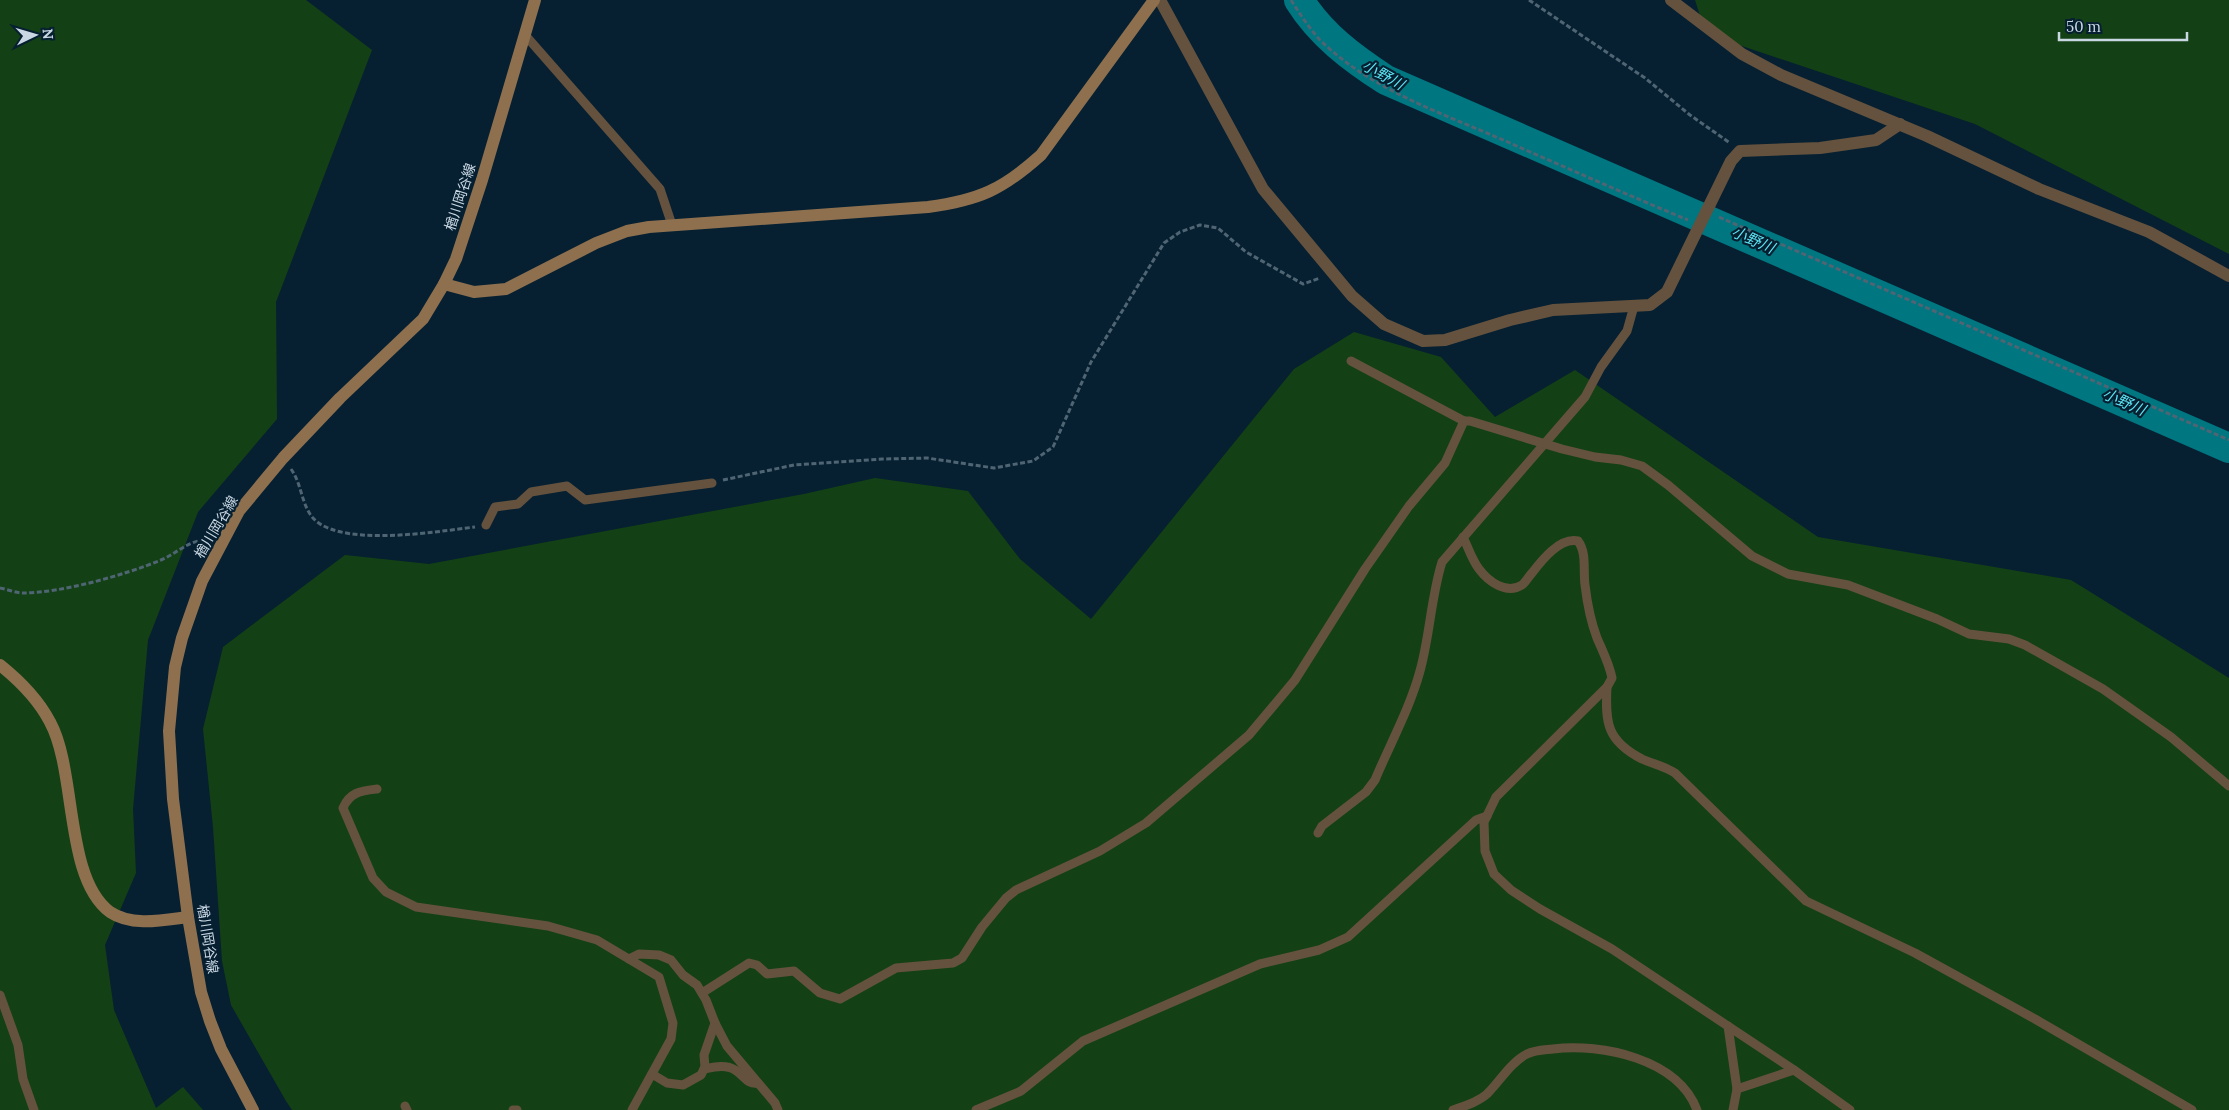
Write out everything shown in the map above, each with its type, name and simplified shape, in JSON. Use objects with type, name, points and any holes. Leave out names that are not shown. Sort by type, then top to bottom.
[{"type":"main road","name":"楢川岡谷線","points":[[253,1110],[221,1049],[201,992],[188,917],[173,799],[169,731],[175,667],[190,610],[222,540],[239,512],[283,458],[340,398],[423,319],[444,284],[456,259],[482,180],[526,36],[535,0]]},
{"type":"main road","points":[[444,284],[474,292],[506,289],[596,243],[627,231],[672,225],[928,208],[962,202],[992,191],[1019,175],[1041,155],[1154,0]]},
{"type":"main road","points":[[0,665],[32,694],[51,723],[66,780],[81,860],[88,882],[97,900],[111,912],[128,919],[157,921],[188,917]]},
{"type":"street","points":[[1160,0],[1263,189],[1352,296],[1384,324],[1424,341],[1446,340],[1510,320],[1554,310],[1650,305],[1667,292],[1731,161],[1740,151],[1820,148],[1876,140],[1900,124]]},
{"type":"street","points":[[1671,0],[1742,54],[1781,75],[1900,124],[2039,189],[2150,232],[2229,276]]},
{"type":"lane","points":[[526,36],[660,189],[672,225]]},
{"type":"lane","points":[[1318,833],[1322,826],[1366,792],[1375,780],[1415,689],[1421,668],[1437,579],[1442,562],[1585,397],[1601,367],[1627,331],[1634,306]]},
{"type":"lane","points":[[1351,361],[1464,421],[1470,420],[1596,457],[1621,460],[1642,466],[1674,490],[1752,556],[1788,574],[1848,585],[1937,619],[1969,634],[2009,639],[2042,653],[2103,689],[2171,737],[2229,786]]},
{"type":"lane","points":[[702,993],[749,963],[757,965],[767,974],[794,971],[820,993],[840,999],[896,968],[953,964],[962,958],[982,927],[1006,898],[1016,890],[1100,851],[1146,823],[1236,748],[1296,680],[1370,561],[1409,506],[1445,463],[1464,421]]},
{"type":"lane","points":[[486,525],[495,507],[518,504],[531,492],[567,486],[585,500],[712,483]]},
{"type":"lane","points":[[1463,537],[1478,568],[1496,586],[1511,588],[1522,585],[1540,563],[1565,541],[1571,539],[1578,540],[1583,548],[1585,585],[1591,616],[1597,637],[1607,658],[1612,678],[1607,687],[1496,797],[1484,822],[1485,851],[1494,874],[1510,890],[1612,949],[1794,1070],[1850,1110]]},
{"type":"lane","points":[[1607,687],[1606,717],[1610,730],[1625,749],[1643,760],[1664,766],[1675,773],[1806,900],[1915,953],[2043,1023],[2192,1110]]},
{"type":"lane","points":[[377,789],[358,792],[348,798],[343,808],[373,878],[386,892],[416,907],[548,926],[597,940],[659,976],[673,1023],[671,1039],[632,1110]]},
{"type":"lane","points":[[976,1110],[1021,1091],[1083,1041],[1260,964],[1319,950],[1348,937],[1476,820],[1487,816]]},
{"type":"lane","points":[[629,958],[639,954],[659,955],[671,960],[683,975],[697,985],[727,1046],[778,1110]]},
{"type":"lane","points":[[0,995],[18,1045],[23,1079],[34,1110]]},
{"type":"lane","points":[[652,1074],[667,1083],[683,1085],[701,1075],[704,1069],[704,1055],[715,1023]]},
{"type":"lane","points":[[1728,1026],[1737,1090],[1733,1110]]},
{"type":"lane","points":[[1453,1110],[1478,1100],[1519,1059],[1529,1053],[1561,1048],[1585,1047],[1637,1057],[1680,1084],[1690,1095],[1697,1110]]},
{"type":"lane","points":[[704,1069],[726,1066],[735,1070],[749,1082],[758,1083]]},
{"type":"lane","points":[[1737,1090],[1794,1070]]},
{"type":"path","points":[[1291,0],[1306,24],[1320,39],[1354,68],[1391,90],[1703,218],[2229,440]]},
{"type":"path","points":[[1529,0],[1646,78],[1690,115],[1740,151]]},
{"type":"path","points":[[712,483],[736,475],[794,465],[927,458],[994,468],[1033,461],[1053,447],[1091,362],[1164,243],[1180,232],[1200,225],[1218,228],[1246,252],[1303,284],[1334,274]]},
{"type":"path","points":[[283,458],[298,479],[310,514],[325,527],[345,533],[404,536],[486,525]]},
{"type":"path","points":[[0,588],[22,593],[69,587],[149,565],[166,558],[197,540],[222,540]]},
{"type":"green space","points":[[0,0],[306,0],[372,50],[276,302],[277,419],[198,512],[148,640],[133,809],[136,873],[105,945],[114,1010],[156,1108],[183,1087],[203,1110],[0,1110]]},
{"type":"green space","points":[[1695,0],[2229,0],[2229,254],[1975,124],[1706,34]]},
{"type":"green space","points":[[1354,332],[1441,357],[1495,417],[1575,370],[1818,537],[2071,580],[2229,678],[2229,1110],[292,1110],[231,1005],[222,961],[213,827],[203,729],[223,647],[345,555],[429,564],[804,494],[875,478],[968,491],[1020,559],[1091,619],[1294,369]]},
{"type":"waterway","name":"小野川","points":[[1299,0],[1327,35],[1361,63],[1386,80],[2229,448]]}]
